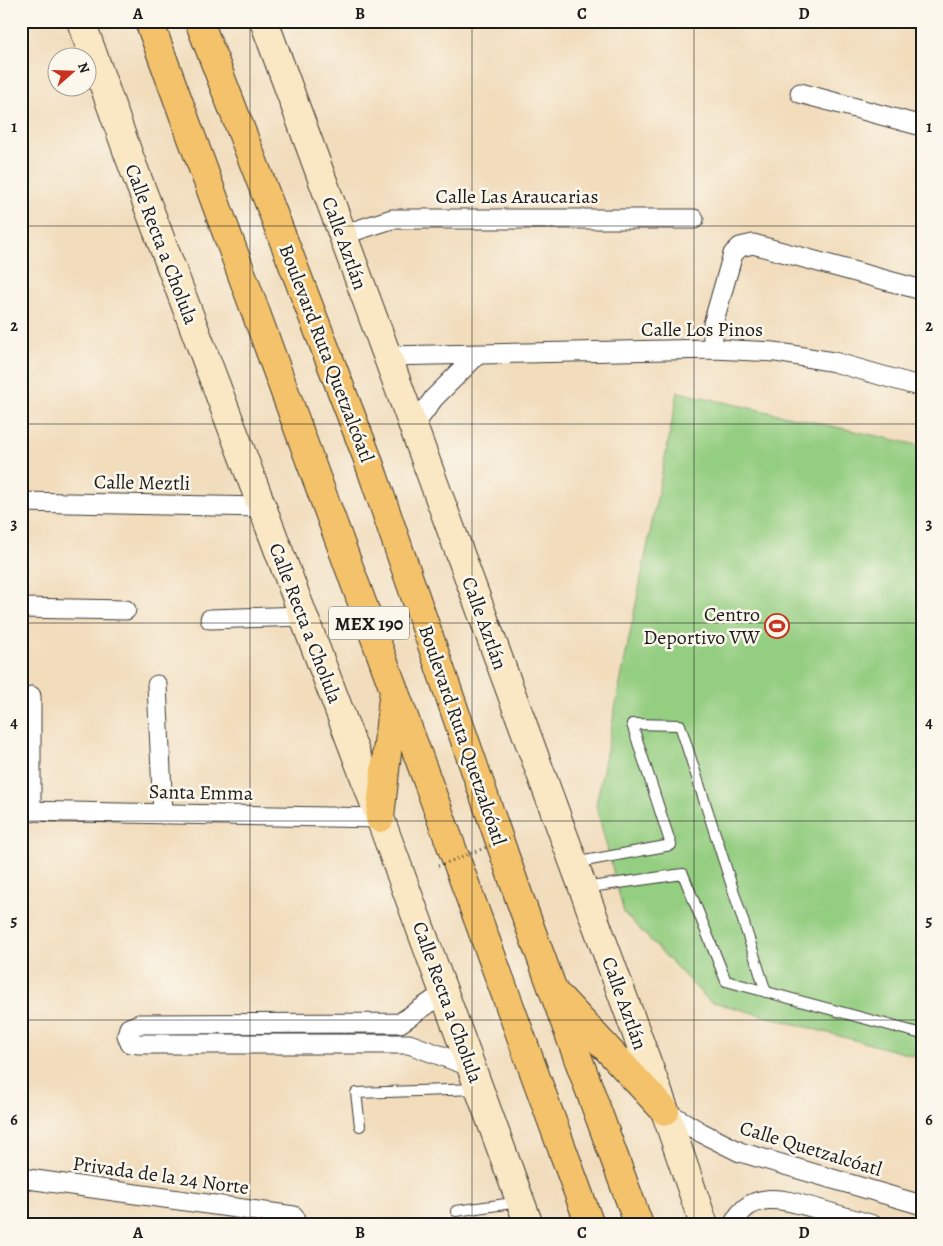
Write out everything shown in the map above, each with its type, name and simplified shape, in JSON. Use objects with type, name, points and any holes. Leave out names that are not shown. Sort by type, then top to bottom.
[{"type":"main road","name":"Calle Recta a Cholula","points":[[81,21],[120,132],[380,818],[525,1213]]},
{"type":"main road","name":"MEX 190","points":[[149,21],[590,1225]]},
{"type":"main road","name":"Boulevard Ruta Quetzalcóatl","points":[[199,21],[367,457],[552,989],[639,1225]]},
{"type":"main road","name":"Calle Aztlán","points":[[264,21],[665,1110],[704,1225]]},
{"type":"main road","points":[[380,818],[394,690]]},
{"type":"main road","points":[[552,989],[665,1110]]},
{"type":"street","points":[[800,93],[922,126]]},
{"type":"street","name":"Calle Las Araucarias","points":[[342,235],[392,219],[694,219]]},
{"type":"street","points":[[714,349],[713,324],[733,254],[740,247],[753,244],[922,290]]},
{"type":"street","name":"Calle Los Pinos","points":[[388,356],[714,349],[775,352],[834,362],[922,387]]},
{"type":"street","points":[[414,427],[434,398],[477,355]]},
{"type":"street","name":"Calle Meztli","points":[[21,502],[262,507]]},
{"type":"street","points":[[21,608],[126,610]]},
{"type":"street","points":[[210,619],[304,616]]},
{"type":"street","points":[[157,685],[163,814]]},
{"type":"street","points":[[26,811],[31,696]]},
{"type":"street","name":"Santa Emma","points":[[26,811],[380,818]]},
{"type":"street","points":[[444,993],[400,1023],[139,1024],[129,1028],[127,1035],[130,1043],[139,1044],[409,1044],[475,1078]]},
{"type":"street","name":"Calle Quetzalcóatl","points":[[665,1110],[702,1133],[740,1152],[922,1205]]},
{"type":"street","name":"Privada de la 24 Norte","points":[[21,1178],[294,1216]]},
{"type":"street","points":[[733,1225],[738,1214],[750,1204],[765,1199],[783,1199],[873,1225]]},
{"type":"lane","points":[[573,863],[671,844],[632,724],[680,725],[766,992]]},
{"type":"lane","points":[[583,888],[683,874],[726,981],[922,1034]]},
{"type":"lane","points":[[360,1126],[356,1093],[475,1078]]},
{"type":"lane","points":[[456,1211],[525,1213]]},
{"type":"path","points":[[438,866],[513,837]]},
{"type":"green space","name":"Centro Deportivo VW","points":[[678,392],[922,446],[922,1058],[709,1001],[624,913],[596,805]]},
{"type":"place","name":"Centro Deportivo VW","points":[[777,626]]}]
